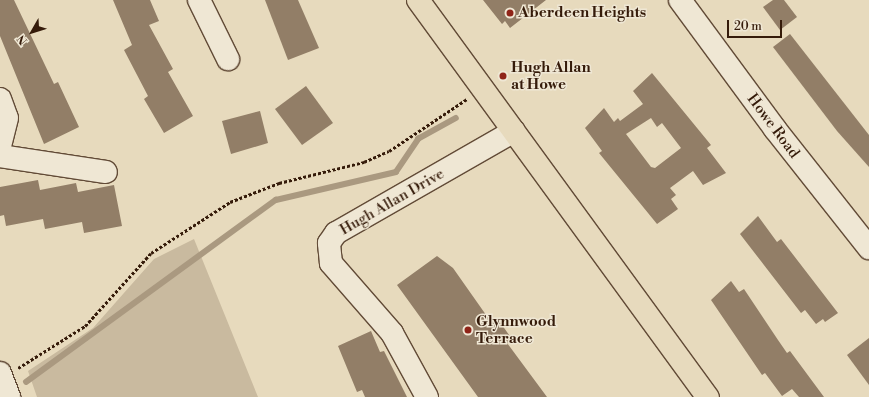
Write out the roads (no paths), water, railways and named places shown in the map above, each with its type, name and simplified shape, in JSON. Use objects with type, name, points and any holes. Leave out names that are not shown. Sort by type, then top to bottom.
[{"type":"main road","points":[[418,0],[708,397]]},
{"type":"street","points":[[199,0],[228,59]]},
{"type":"street","name":"Howe Road","points":[[680,0],[779,135],[869,248]]},
{"type":"street","points":[[0,99],[7,118],[0,147]]},
{"type":"street","name":"Hugh Allan Drive","points":[[427,397],[392,334],[332,263],[330,243],[336,233],[514,131]]},
{"type":"street","points":[[0,156],[106,172]]},
{"type":"waterway","points":[[26,382],[276,200],[396,172],[418,139],[456,118]]},
{"type":"place","name":"Aberdeen Heights","points":[[510,13]]},
{"type":"place","name":"Hugh Allan at Howe","points":[[503,76]]},
{"type":"place","name":"Glynnwood Terrace","points":[[468,330]]}]
